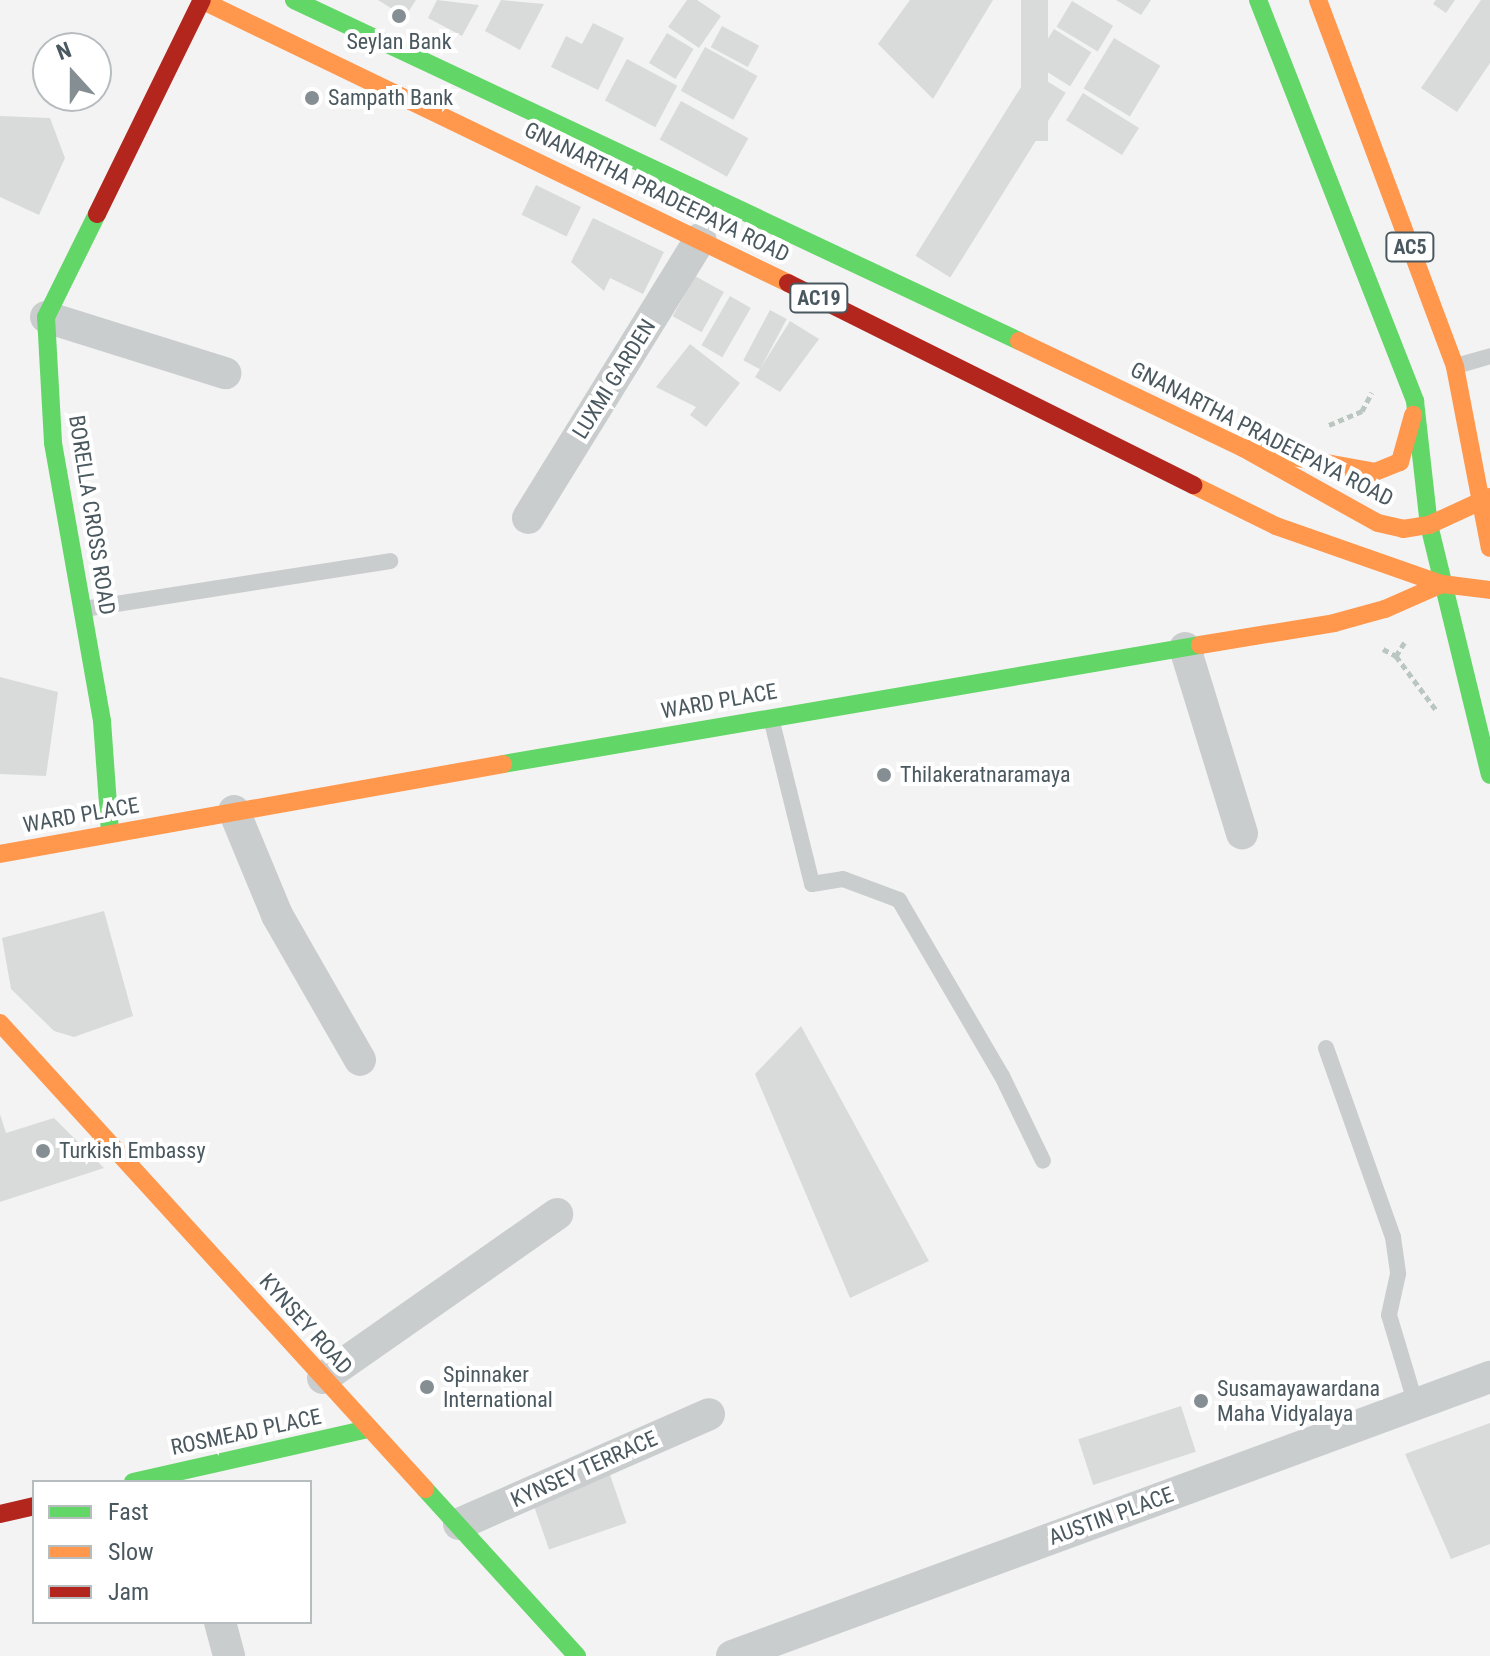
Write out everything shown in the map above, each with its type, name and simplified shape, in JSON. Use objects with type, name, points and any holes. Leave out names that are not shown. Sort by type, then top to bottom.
[{"type":"main road","name":"GNANARTHA PRADEEPAYA ROAD","points":[[202,0],[700,239],[1264,520],[1358,558],[1442,584],[1490,590]]},
{"type":"main road","name":"BORELLA CROSS ROAD","points":[[110,833],[102,721],[53,443],[46,317],[202,0]]},
{"type":"main road","name":"GNANARTHA PRADEEPAYA ROAD","points":[[294,0],[1243,448],[1378,523],[1403,529],[1429,525]]},
{"type":"main road","name":"AC5","points":[[1258,0],[1415,401],[1429,525]]},
{"type":"main road","name":"AC5","points":[[1318,0],[1455,367],[1485,498]]},
{"type":"main road","points":[[1243,448],[1375,472],[1400,462],[1415,401]]},
{"type":"main road","points":[[1490,548],[1485,498],[1429,525],[1490,775]]},
{"type":"main road","name":"WARD PLACE","points":[[0,854],[770,716],[1334,623],[1385,609],[1442,584]]},
{"type":"main road","points":[[0,869],[32,848]]},
{"type":"main road","name":"KYNSEY ROAD","points":[[0,1023],[577,1656]]},
{"type":"main road","name":"ROSMEAD PLACE","points":[[149,1480],[180,1476],[369,1429]]},
{"type":"main road","points":[[0,1514],[32,1506]]},
{"type":"street","name":"LUXMI GARDEN","points":[[528,518],[700,239]]},
{"type":"street","points":[[46,317],[225,373]]},
{"type":"street","points":[[1185,648],[1242,833]]},
{"type":"street","points":[[234,811],[277,915],[360,1060]]},
{"type":"street","points":[[323,1378],[557,1214]]},
{"type":"street","name":"AUSTIN PLACE","points":[[732,1656],[1490,1377]]},
{"type":"street","name":"KYNSEY TERRACE","points":[[459,1524],[709,1414]]},
{"type":"street","points":[[221,1624],[229,1656]]},
{"type":"lane","points":[[1455,367],[1490,356]]},
{"type":"lane","points":[[83,609],[390,561]]},
{"type":"lane","points":[[770,716],[812,884],[843,879],[899,900],[995,1063],[1043,1161]]},
{"type":"lane","points":[[1326,1048],[1393,1237],[1398,1274],[1389,1315],[1416,1405]]},
{"type":"path","points":[[1339,423],[1362,411],[1373,390]]},
{"type":"path","points":[[1408,637],[1396,656],[1410,677]]},
{"type":"building","points":[[378,0],[416,0],[405,17]]},
{"type":"building","points":[[437,0],[479,5],[462,36],[428,18]]},
{"type":"building","points":[[501,0],[544,4],[520,50],[485,31]]},
{"type":"building","points":[[687,0],[697,0],[721,16],[699,48],[668,27]]},
{"type":"building","points":[[910,0],[993,0],[933,99],[878,44]]},
{"type":"building","points":[[1021,0],[1048,0],[1048,141],[1021,141]]},
{"type":"building","points":[[1116,0],[1151,0],[1141,15]]},
{"type":"building","points":[[1436,0],[1455,0],[1446,13],[1433,4]]},
{"type":"building","points":[[1481,0],[1490,0],[1490,63],[1457,112],[1421,88]]},
{"type":"building","points":[[1072,1],[1113,26],[1098,51],[1057,27]]},
{"type":"building","points":[[593,23],[624,38],[598,90],[551,67],[566,36],[582,44]]},
{"type":"building","points":[[722,26],[759,46],[748,67],[711,47]]},
{"type":"building","points":[[1054,29],[1091,52],[1070,86],[1033,63]]},
{"type":"building","points":[[667,33],[694,49],[676,79],[649,63]]},
{"type":"building","points":[[1114,38],[1160,66],[1130,116],[1084,89]]},
{"type":"building","points":[[705,47],[757,76],[733,120],[681,91]]},
{"type":"building","points":[[627,59],[677,86],[655,127],[605,100]]},
{"type":"building","points":[[1031,71],[1066,93],[950,278],[915,256]]},
{"type":"building","points":[[1083,93],[1139,128],[1122,155],[1066,120]]},
{"type":"building","points":[[681,101],[748,138],[727,177],[660,139]]},
{"type":"building","points":[[0,116],[50,118],[65,158],[39,215],[0,197]]},
{"type":"building","points":[[536,185],[581,207],[566,237],[522,215]]},
{"type":"building","points":[[593,218],[664,252],[643,294],[610,278],[604,291],[571,262]]},
{"type":"building","points":[[695,276],[724,292],[702,332],[673,316]]},
{"type":"building","points":[[730,296],[751,308],[722,357],[702,345]]},
{"type":"building","points":[[770,310],[787,319],[760,369],[743,360]]},
{"type":"building","points":[[790,321],[819,339],[780,392],[755,377]]},
{"type":"building","points":[[690,344],[740,383],[706,427],[690,415],[696,407],[656,387]]},
{"type":"building","points":[[0,677],[58,692],[46,776],[0,774]]},
{"type":"building","points":[[104,911],[133,1016],[74,1037],[54,1031],[11,989],[2,938]]},
{"type":"building","points":[[801,1026],[929,1261],[850,1298],[755,1074]]},
{"type":"building","name":"Turkish Embassy","points":[[0,1114],[6,1133],[54,1118],[104,1168],[0,1202]]},
{"type":"building","points":[[1181,1406],[1196,1452],[1093,1485],[1078,1439]]},
{"type":"building","points":[[1490,1423],[1490,1544],[1451,1559],[1405,1454]]},
{"type":"building","points":[[608,1469],[627,1523],[549,1550],[530,1496]]},
{"type":"traffic: fast","points":[[294,0],[1019,341]]},
{"type":"traffic: fast","points":[[1258,0],[1415,401],[1429,525],[1490,775]]},
{"type":"traffic: fast","points":[[97,214],[46,317],[53,443],[102,721],[110,833]]},
{"type":"traffic: fast","points":[[503,764],[1200,645]]},
{"type":"traffic: fast","points":[[142,1480],[369,1429]]},
{"type":"traffic: fast","points":[[425,1489],[577,1656]]},
{"type":"traffic: slow","points":[[201,0],[788,283]]},
{"type":"traffic: slow","points":[[1318,0],[1455,367],[1490,548]]},
{"type":"traffic: slow","points":[[1019,341],[1243,448],[1378,523],[1403,529],[1429,525],[1490,497]]},
{"type":"traffic: slow","points":[[1243,448],[1375,472],[1400,462],[1413,415]]},
{"type":"traffic: slow","points":[[1193,485],[1276,526],[1442,584],[1490,590]]},
{"type":"traffic: slow","points":[[1200,645],[1334,623],[1385,609],[1442,584]]},
{"type":"traffic: slow","points":[[0,854],[503,764]]},
{"type":"traffic: slow","points":[[0,1023],[425,1489]]},
{"type":"traffic: jam","points":[[97,214],[202,0]]},
{"type":"traffic: jam","points":[[788,283],[1193,485]]},
{"type":"traffic: jam","points":[[0,1514],[32,1506]]},
{"type":"place","name":"Seylan Bank","points":[[399,16]]},
{"type":"place","name":"Sampath Bank","points":[[312,98]]},
{"type":"place","name":"Thilakeratnaramaya","points":[[884,775]]},
{"type":"place","name":"Turkish Embassy","points":[[43,1151]]},
{"type":"place","name":"Spinnaker International","points":[[427,1387]]},
{"type":"place","name":"Susamayawardana Maha Vidyalaya","points":[[1201,1401]]}]
